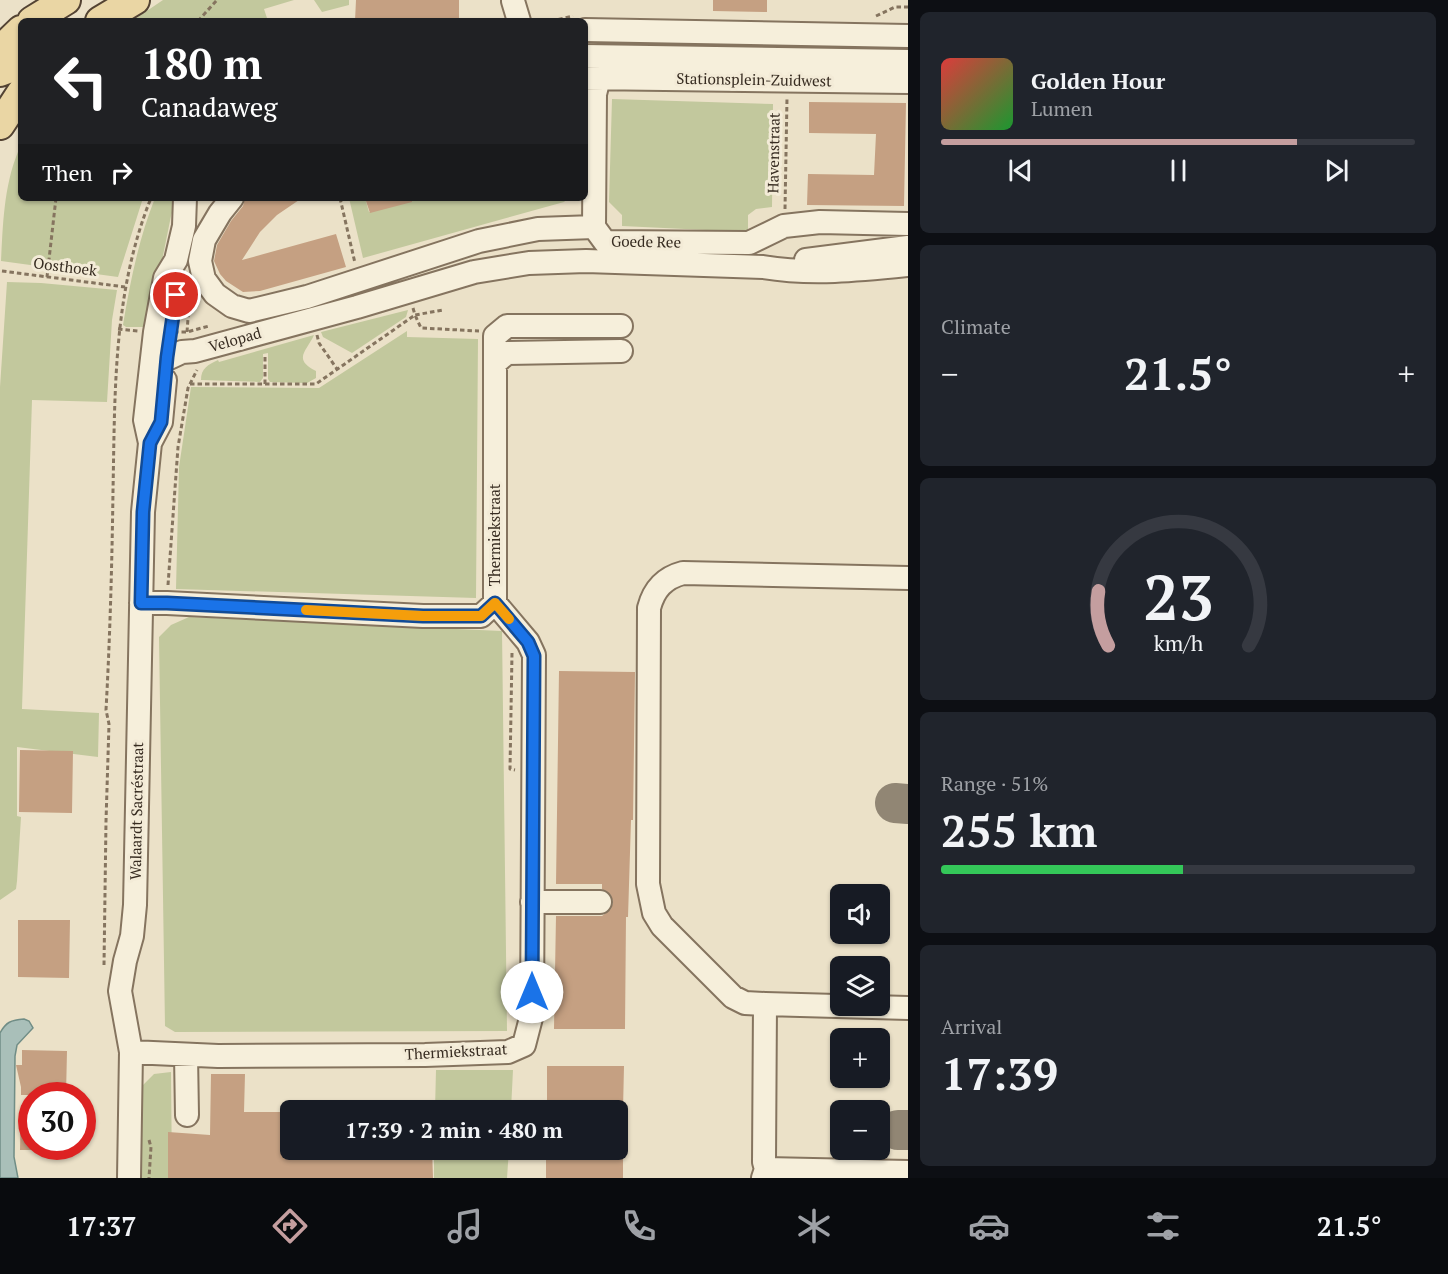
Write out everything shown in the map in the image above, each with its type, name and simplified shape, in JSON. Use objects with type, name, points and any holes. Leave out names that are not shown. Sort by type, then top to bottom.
[{"type":"main road","points":[[37,18],[66,0]]},
{"type":"main road","points":[[105,18],[135,0]]},
{"type":"main road","points":[[0,34],[18,29]]},
{"type":"main road","points":[[0,50],[18,31]]},
{"type":"main road","points":[[0,72],[18,65]]},
{"type":"main road","points":[[0,125],[18,98]]},
{"type":"street","points":[[594,227],[593,30],[908,36]]},
{"type":"street","name":"Stationsplein-Zuidwest","points":[[593,55],[908,61]]},
{"type":"street","name":"Stationsplein-Zuidwest","points":[[592,78],[908,82]]},
{"type":"street","points":[[184,226],[185,201]]},
{"type":"street","points":[[184,226],[199,201]]},
{"type":"street","points":[[230,201],[204,240],[200,261],[204,279],[215,294],[222,301],[241,309]]},
{"type":"street","name":"Goede Ree","points":[[241,309],[258,310],[479,241],[538,229],[594,227],[605,242],[749,243],[784,226],[820,222],[908,224]]},
{"type":"street","name":"Walaardt Sacréstraat","points":[[129,1178],[131,1052],[120,991],[132,936],[135,904],[143,512],[150,443],[161,422],[161,369],[182,342],[176,260],[184,226]]},
{"type":"street","points":[[763,267],[908,247]]},
{"type":"street","points":[[161,369],[182,342],[357,307],[474,272],[529,263],[586,261],[763,267],[791,272],[852,271],[908,265]]},
{"type":"street","points":[[489,334],[507,326],[621,326]]},
{"type":"street","name":"Thermiekstraat","points":[[131,1052],[186,1055],[425,1055],[508,1052],[524,1045],[532,1014],[534,656],[528,642],[495,603],[495,363],[489,334]]},
{"type":"street","points":[[495,363],[507,353],[621,351]]},
{"type":"street","points":[[908,578],[683,573],[672,576],[662,583],[652,595],[648,608],[650,898],[654,913],[662,926],[733,997],[745,1003],[908,1008]]},
{"type":"street","points":[[141,603],[423,616],[481,616],[495,603]]},
{"type":"street","points":[[532,902],[600,902]]},
{"type":"street","points":[[765,1004],[764,1173],[908,1172]]},
{"type":"street","points":[[186,1055],[187,1115]]},
{"type":"path","points":[[201,18],[217,0]]},
{"type":"path","name":"Havenstraat","points":[[784,226],[787,80]]},
{"type":"path","points":[[47,277],[56,201]]},
{"type":"path","name":"Walaardt Sacréstraat","points":[[104,975],[109,724],[106,710],[118,329],[125,286],[150,201]]},
{"type":"path","points":[[341,201],[359,280]]},
{"type":"path","name":"Oosthoek","points":[[2,271],[125,286]]},
{"type":"path","points":[[182,342],[194,278],[202,271]]},
{"type":"path","points":[[118,329],[182,342],[231,320],[241,309]]},
{"type":"path","points":[[190,384],[316,384],[415,315],[420,328],[489,334]]},
{"type":"path","name":"Velopad","points":[[167,603],[178,447],[190,384],[182,342]]},
{"type":"path","points":[[265,384],[266,354]]},
{"type":"path","points":[[513,644],[510,770],[533,773]]},
{"type":"green space","points":[[163,0],[294,0],[264,9],[267,18],[136,18]]},
{"type":"green space","points":[[314,0],[349,0],[349,5],[322,12]]},
{"type":"green space","points":[[619,41],[895,42],[895,53],[618,45]]},
{"type":"green space","points":[[612,99],[773,104],[772,207],[756,209],[748,215],[748,232],[622,226],[622,215],[609,202]]},
{"type":"green space","points":[[18,152],[18,201],[142,201],[118,277],[1,261],[8,187]]},
{"type":"green space","points":[[154,201],[176,201],[149,325],[148,327],[126,327],[123,325],[132,276]]},
{"type":"green space","points":[[350,201],[366,201],[369,212],[409,201],[565,201],[564,202],[363,258]]},
{"type":"green space","points":[[7,282],[117,290],[112,320],[107,402],[32,400],[22,709],[99,713],[98,757],[17,747],[17,816],[21,817],[17,881],[16,889],[0,900],[0,387]]},
{"type":"green space","points":[[408,310],[406,317],[352,353],[323,337],[321,332]]},
{"type":"green space","points":[[407,331],[407,337],[478,339],[476,598],[176,589],[179,467],[191,387],[319,388]]},
{"type":"green space","points":[[314,335],[303,354],[303,359],[309,367],[316,371],[316,378],[307,383],[270,382],[268,353],[263,354],[263,378],[260,382],[201,380],[208,365],[218,360],[219,362]]},
{"type":"green space","points":[[189,617],[502,631],[507,1031],[175,1032],[165,1026],[159,637],[171,625]]},
{"type":"green space","points":[[436,1070],[513,1070],[512,1100],[435,1100]]},
{"type":"green space","points":[[171,1072],[172,1178],[139,1178],[142,1086],[154,1074]]},
{"type":"green space","points":[[434,1160],[508,1160],[507,1178],[434,1178]]},
{"type":"water","points":[[24,1019],[29,1021],[33,1028],[17,1045],[15,1056],[14,1157],[18,1178],[0,1178],[0,1033],[9,1022]]},
{"type":"building","points":[[356,0],[459,0],[459,18],[355,18]]},
{"type":"building","points":[[713,0],[767,0],[767,12],[713,11]]},
{"type":"building","points":[[809,102],[906,103],[904,206],[807,205],[808,174],[874,175],[876,134],[809,133]]},
{"type":"building","points":[[244,201],[298,201],[277,215],[260,232],[242,260],[336,234],[346,267],[260,291],[243,292],[226,281],[214,261],[217,245]]},
{"type":"building","points":[[366,201],[412,201],[412,202],[370,213]]},
{"type":"building","points":[[559,671],[635,672],[633,820],[631,820],[628,917],[626,917],[625,1029],[554,1029],[556,916],[602,916],[611,909],[613,903],[611,895],[602,889],[602,884],[556,884]]},
{"type":"building","points":[[20,750],[73,751],[72,813],[19,812]]},
{"type":"building","points":[[18,920],[70,920],[69,978],[18,977]]},
{"type":"building","points":[[22,1050],[67,1051],[66,1082],[20,1082],[16,1065],[22,1065]]},
{"type":"building","points":[[547,1066],[624,1066],[623,1100],[547,1100]]},
{"type":"building","points":[[211,1074],[245,1074],[244,1112],[280,1112],[280,1160],[432,1160],[433,1178],[168,1178],[168,1132],[210,1135]]},
{"type":"building","points":[[546,1160],[623,1160],[623,1178],[546,1178]]},
{"type":"taxiway","points":[[895,803],[908,804]]},
{"type":"taxiway","points":[[898,1130],[908,1130]]},
{"type":"slow traffic","points":[[306,610],[423,616],[481,616],[495,603],[509,619]]},
{"type":"route","points":[[176,295],[161,422],[150,443],[143,512],[141,603],[423,616],[481,616],[495,603],[528,642],[534,656],[532,992]]}]
